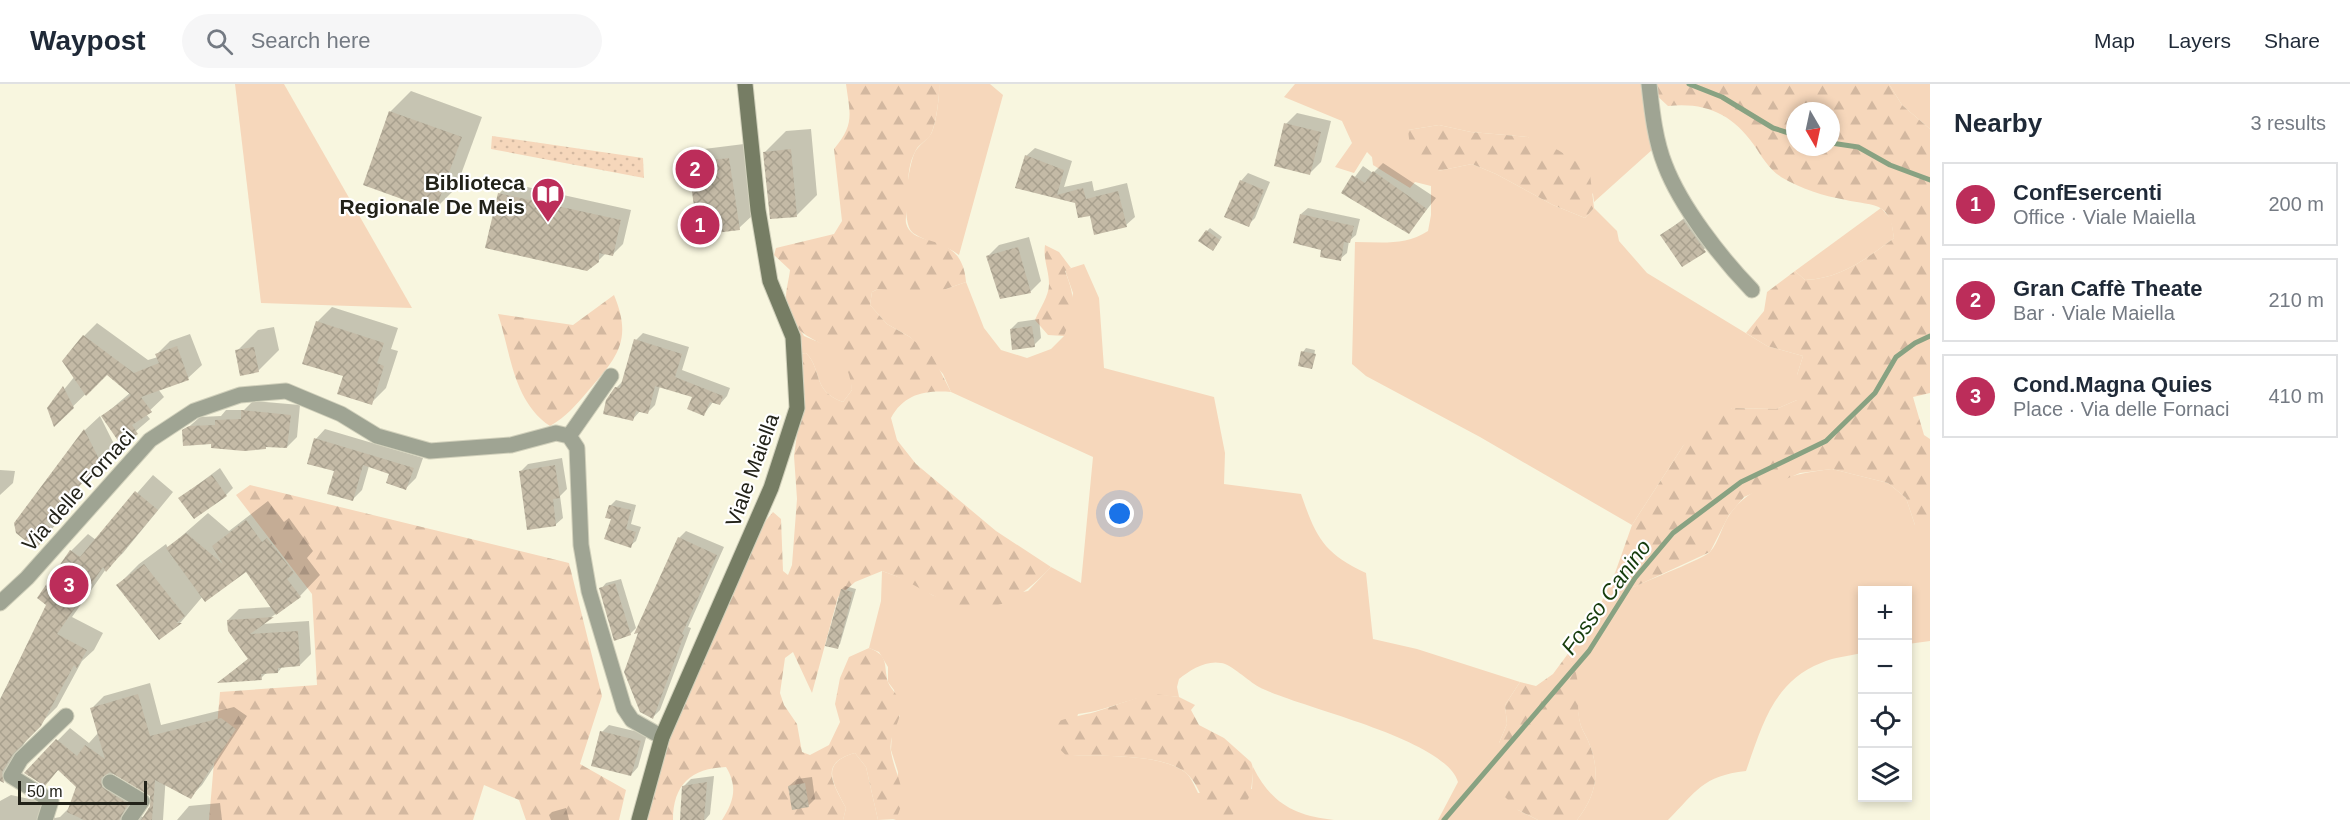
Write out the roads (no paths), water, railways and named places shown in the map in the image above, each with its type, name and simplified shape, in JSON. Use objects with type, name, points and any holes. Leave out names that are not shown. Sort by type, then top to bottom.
[{"type":"main road","name":"Viale Maiella","points":[[639,820],[662,737],[771,488],[797,408],[793,337],[770,281],[758,210],[746,84]]},
{"type":"street","points":[[1648,84],[1659,148],[1671,179],[1727,264],[1752,290]]},
{"type":"street","points":[[611,376],[569,436],[578,448],[580,533],[589,591],[621,697],[632,720],[662,737]]},
{"type":"street","name":"Via delle Fornaci","points":[[0,603],[27,578],[150,440],[194,411],[240,394],[286,391],[341,414],[377,436],[430,451],[511,446],[556,433],[569,436]]},
{"type":"street","points":[[45,820],[51,801],[10,776],[21,759],[66,716]]},
{"type":"street","points":[[110,783],[142,801],[129,820]]},
{"type":"waterway","points":[[1689,84],[1722,97],[1773,128],[1786,132]]},
{"type":"waterway","points":[[1840,144],[1858,147],[1890,165],[1930,180]]},
{"type":"waterway","name":"Fosso Canino","points":[[1444,820],[1589,651],[1635,578],[1673,533],[1741,482],[1826,441],[1875,393],[1896,357],[1915,343],[1930,336]]},
{"type":"place","name":"Gran Caffè Theate","points":[[695,169]]},
{"type":"place","name":"Biblioteca Regionale De Meis","points":[[548,223]]},
{"type":"place","name":"ConfEsercenti","points":[[700,225]]},
{"type":"place","name":"Cond.Magna Quies","points":[[69,585]]}]
